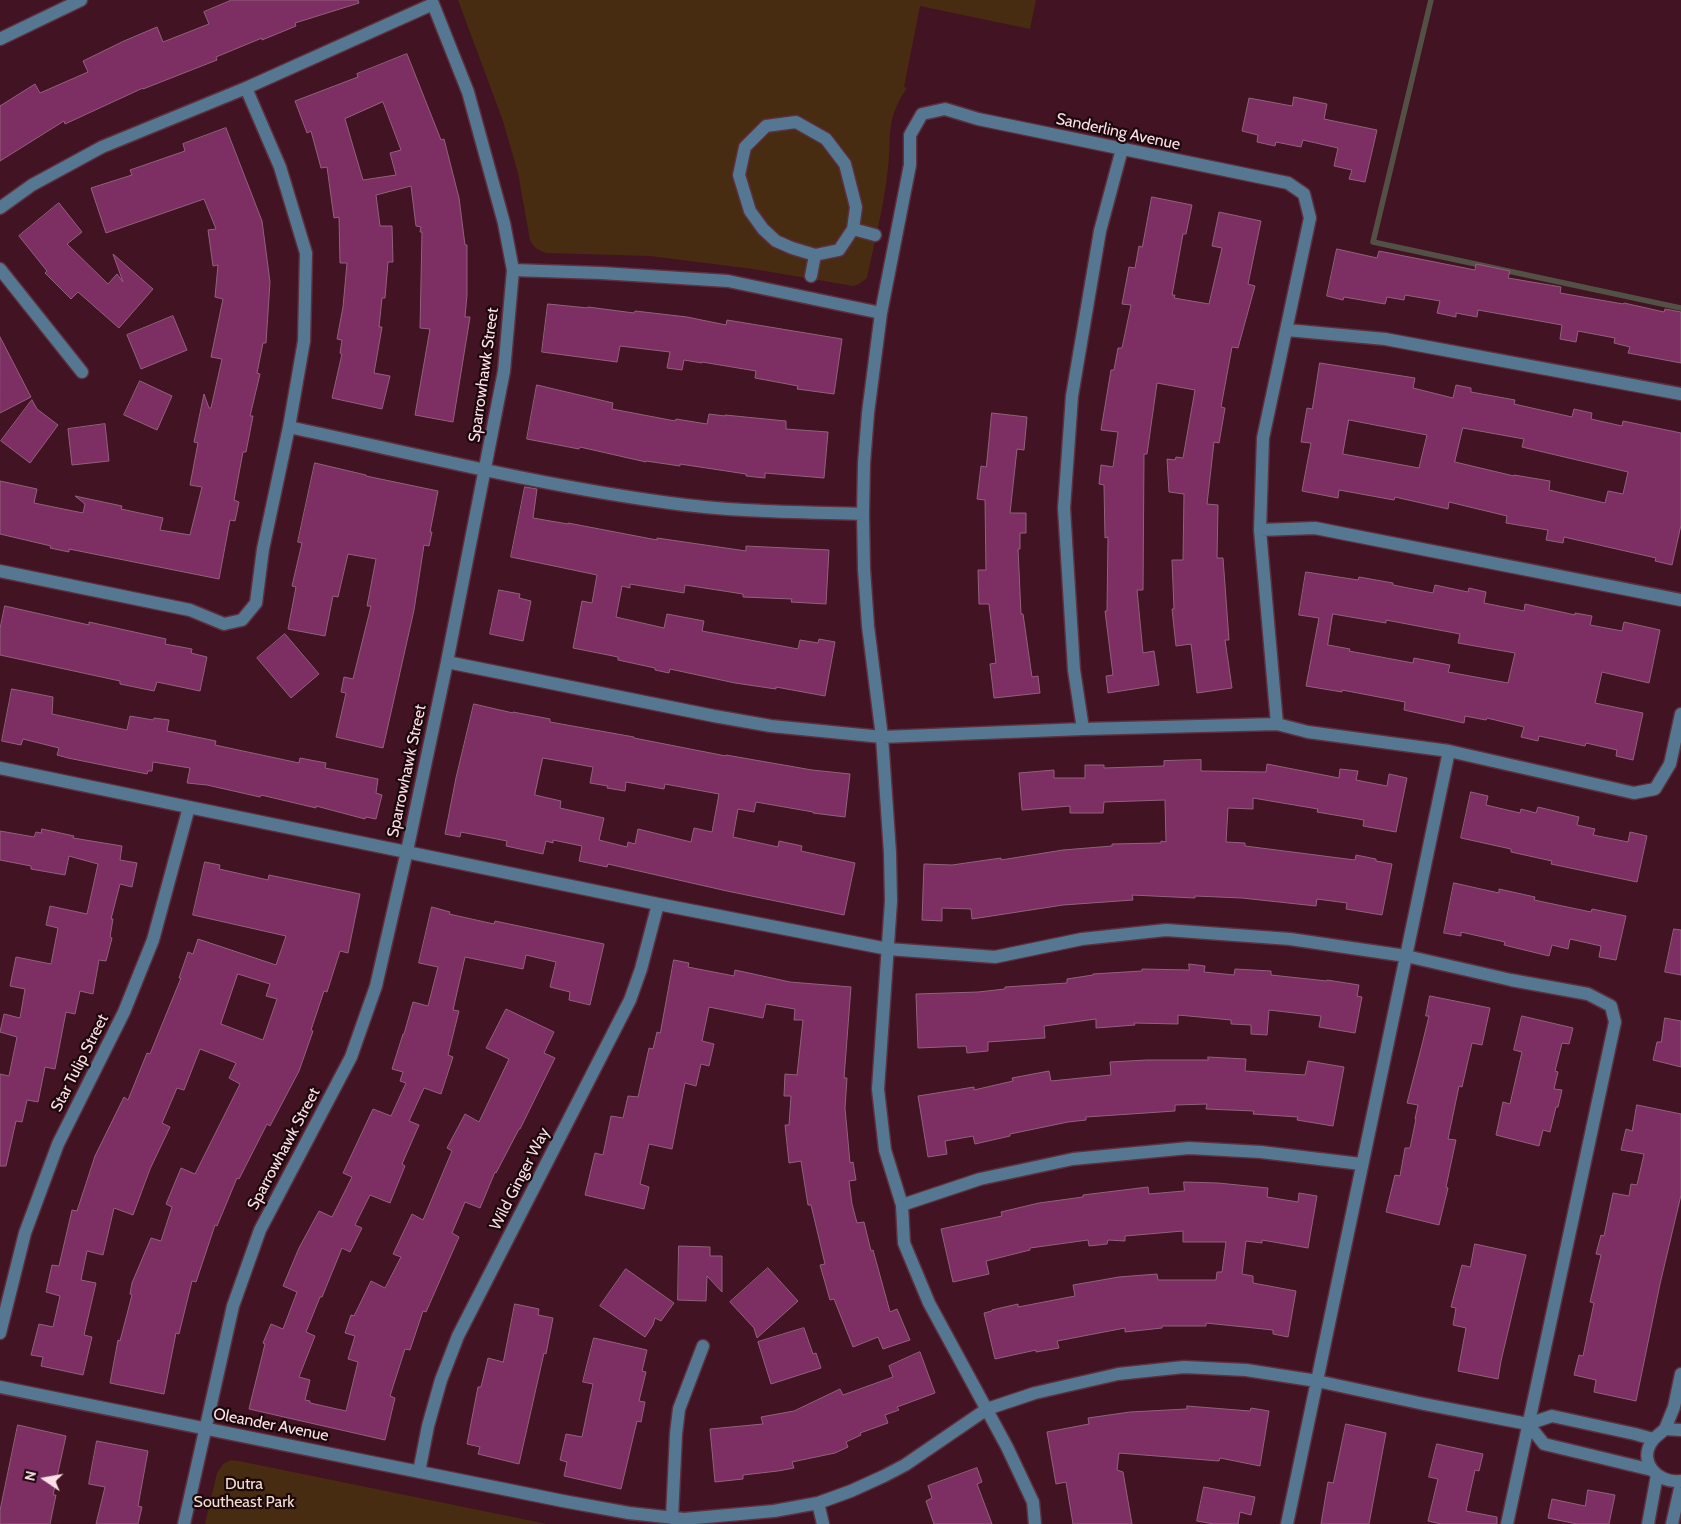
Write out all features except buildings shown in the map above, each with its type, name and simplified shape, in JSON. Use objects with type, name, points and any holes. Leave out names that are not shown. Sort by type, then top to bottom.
[{"type":"street","points":[[0,39],[81,0]]},
{"type":"street","points":[[0,208],[32,186],[102,147],[246,88],[431,1]]},
{"type":"street","name":"Sparrowhawk Street","points":[[184,1524],[204,1428],[233,1306],[260,1230],[351,1057],[376,986],[447,662],[504,371],[513,270],[504,223],[468,92],[431,1]]},
{"type":"street","points":[[0,571],[190,610],[224,624],[242,620],[256,603],[263,549],[289,427],[304,341],[306,253],[280,167],[246,88]]},
{"type":"street","name":"Sanderling Avenue","points":[[880,313],[910,165],[910,135],[922,114],[945,109],[978,119],[1288,183],[1304,194],[1310,218],[1286,330]]},
{"type":"street","points":[[796,122],[826,139],[845,164],[856,207],[853,230],[838,250],[815,255],[776,241],[750,211],[739,175],[745,147],[766,126],[796,122]]},
{"type":"street","points":[[1083,729],[1074,670],[1064,499],[1072,396],[1100,231],[1122,149]]},
{"type":"street","points":[[853,230],[874,236]]},
{"type":"street","points":[[811,276],[815,255]]},
{"type":"street","points":[[0,269],[82,372]]},
{"type":"street","points":[[513,270],[601,273],[728,281],[880,313],[868,413],[863,514],[868,626],[882,737],[890,853],[891,901],[878,1089],[885,1150],[902,1205],[904,1243],[929,1303],[987,1409],[1033,1502],[1035,1524]]},
{"type":"street","points":[[1277,724],[1260,530],[1262,438],[1286,330],[1385,339],[1681,394]]},
{"type":"street","points":[[289,427],[485,469],[671,503],[767,511],[863,514]]},
{"type":"street","points":[[1260,530],[1315,528],[1681,600]]},
{"type":"street","points":[[447,662],[771,726],[882,737],[1277,724],[1308,732],[1449,751],[1634,794],[1655,789],[1670,764],[1681,714]]},
{"type":"street","points":[[1287,1524],[1449,751]]},
{"type":"street","points":[[0,768],[658,904],[888,949],[995,957],[1082,939],[1166,930],[1290,939],[1406,956],[1511,980],[1588,994],[1611,1006],[1615,1022],[1507,1524]]},
{"type":"street","name":"Star Tulip Street","points":[[0,1333],[25,1233],[58,1144],[124,1012],[153,940],[189,807]]},
{"type":"street","name":"Wild Ginger Way","points":[[419,1472],[428,1426],[441,1380],[458,1336],[630,1000],[641,969],[658,904]]},
{"type":"street","points":[[902,1205],[980,1179],[1073,1159],[1189,1148],[1261,1152],[1361,1164]]},
{"type":"street","points":[[672,1518],[676,1434],[680,1410],[704,1346]]},
{"type":"street","name":"Oleander Avenue","points":[[0,1387],[536,1496],[629,1513],[672,1518],[713,1518],[774,1511],[818,1503],[852,1491],[905,1465],[987,1409],[1035,1393],[1118,1374],[1184,1367],[1246,1370],[1317,1381],[1528,1424]]},
{"type":"street","points":[[1672,1524],[1681,1482],[1664,1480],[1655,1472],[1649,1462],[1648,1454],[1653,1439],[1665,1429],[1674,1407],[1681,1374]]},
{"type":"street","points":[[1528,1424],[1552,1416],[1653,1439]]},
{"type":"street","points":[[1528,1424],[1544,1444],[1655,1472]]},
{"type":"street","points":[[1665,1429],[1681,1430]]},
{"type":"street","points":[[1648,1524],[1655,1472]]},
{"type":"street","points":[[818,1503],[823,1524]]},
{"type":"green space","points":[[458,0],[1036,0],[1030,29],[920,6],[904,87],[907,88],[899,100],[890,131],[889,163],[885,189],[867,278],[853,286],[753,269],[650,256],[547,253],[537,249],[530,240],[518,173],[503,121]]},
{"type":"green space","name":"Dutra Southeast Park","points":[[231,1460],[547,1524],[205,1524],[217,1473],[223,1464]]},
{"type":"waterway","points":[[1431,0],[1373,242],[1681,308]]}]
